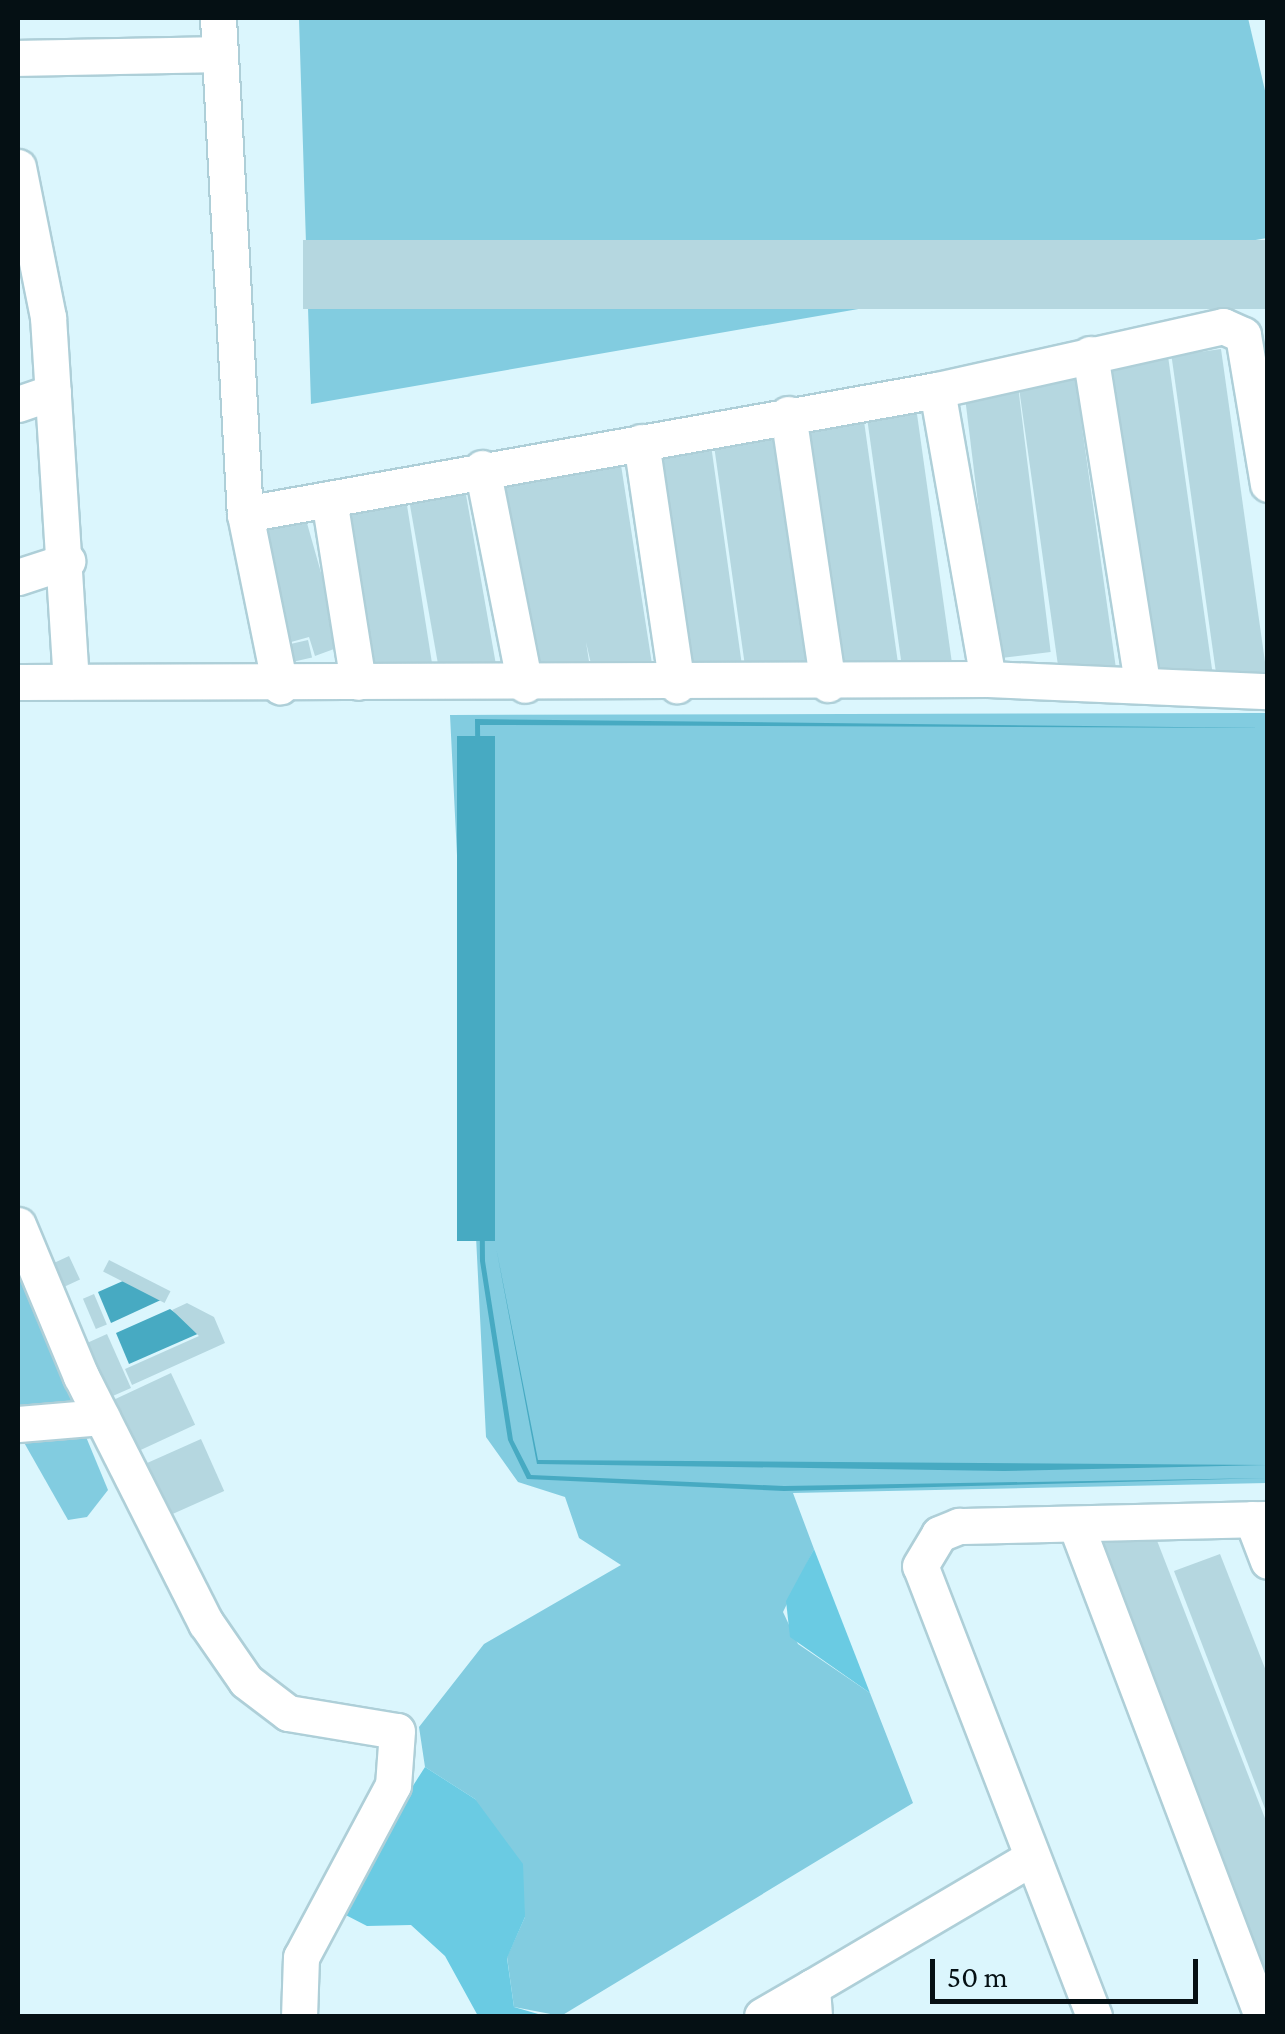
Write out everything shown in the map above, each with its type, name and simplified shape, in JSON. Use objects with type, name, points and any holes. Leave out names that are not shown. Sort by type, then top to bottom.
[{"type":"street","points":[[218,18],[245,514],[280,686]]},
{"type":"street","points":[[18,58],[219,54]]},
{"type":"street","points":[[18,168],[53,392],[67,561],[71,681]]},
{"type":"street","points":[[245,514],[482,468],[937,390],[1223,326],[1242,335],[1268,484]]},
{"type":"street","points":[[1090,354],[1142,683]]},
{"type":"street","points":[[937,390],[988,679]]},
{"type":"street","points":[[18,404],[53,392]]},
{"type":"street","points":[[788,414],[828,684]]},
{"type":"street","points":[[641,442],[677,685]]},
{"type":"street","points":[[482,468],[525,685]]},
{"type":"street","points":[[329,498],[358,682]]},
{"type":"street","points":[[18,576],[67,561]]},
{"type":"street","points":[[18,682],[677,685],[988,679],[1268,691]]},
{"type":"street","points":[[18,1225],[102,1417],[206,1623],[246,1681],[288,1713],[374,1720],[397,1732],[393,1786],[300,1957],[299,2016]]},
{"type":"street","points":[[18,1424],[102,1417]]},
{"type":"street","points":[[1094,2016],[920,1566],[939,1534],[959,1526],[1260,1519],[1268,1561]]},
{"type":"street","points":[[1076,1526],[1262,2016]]},
{"type":"street","points":[[762,2016],[813,2002],[1031,1858]]},
{"type":"shaded area","points":[[299,18],[1248,18],[1267,99],[1267,238],[311,404]]},
{"type":"shaded area","points":[[1267,713],[1267,1483],[793,1493],[814,1549],[783,1612],[798,1644],[870,1693],[913,1803],[561,2016],[514,2007],[507,1957],[525,1917],[475,1799],[425,1767],[419,1727],[484,1644],[621,1565],[579,1538],[565,1497],[518,1482],[486,1437],[450,715]]},
{"type":"shaded area","points":[[475,719],[1267,728],[480,725],[485,1261],[513,1440],[531,1475],[784,1486],[1267,1478],[784,1491],[527,1479],[508,1440],[480,1261]]},
{"type":"shaded area","points":[[457,736],[495,736],[495,1241],[457,1241]]},
{"type":"shaded area","points":[[496,1247],[538,1460],[1267,1465],[1004,1471],[537,1464]]},
{"type":"shaded area","points":[[18,1271],[74,1407],[18,1412]]},
{"type":"shaded area","points":[[132,1277],[163,1299],[111,1323],[98,1292]]},
{"type":"shaded area","points":[[170,1309],[202,1332],[129,1364],[116,1333]]},
{"type":"shaded area","points":[[84,1432],[108,1490],[87,1517],[68,1520],[22,1439]]},
{"type":"shaded area","points":[[814,1549],[870,1693],[790,1637],[786,1601]]},
{"type":"shaded area","points":[[425,1767],[475,1799],[523,1864],[525,1917],[507,1958],[514,2007],[545,2016],[478,2016],[445,1956],[411,1925],[367,1926],[334,1909]]},
{"type":"building","points":[[303,240],[1268,240],[1268,309],[303,309]]},
{"type":"building","points":[[1221,349],[1267,674],[1217,681],[1171,356]]},
{"type":"building","points":[[1168,356],[1214,680],[1154,688],[1109,364]]},
{"type":"building","points":[[1075,377],[1116,670],[1060,678],[1019,385]]},
{"type":"building","points":[[1018,386],[1051,652],[997,659],[964,393]]},
{"type":"building","points":[[916,407],[953,667],[903,674],[866,414]]},
{"type":"building","points":[[863,414],[899,668],[838,677],[803,422]]},
{"type":"building","points":[[774,434],[806,664],[746,672],[714,442]]},
{"type":"building","points":[[711,445],[742,666],[685,674],[654,453]]},
{"type":"building","points":[[621,465],[652,664],[593,673],[586,642],[591,674],[531,682],[501,483]]},
{"type":"building","points":[[465,489],[497,669],[441,679],[409,499]]},
{"type":"building","points":[[406,499],[433,668],[374,677],[348,508]]},
{"type":"building","points":[[305,516],[338,633],[334,649],[315,656],[309,637],[284,644],[256,530]]},
{"type":"building","points":[[308,640],[312,658],[295,662],[290,644]]},
{"type":"building","points":[[69,1256],[80,1280],[60,1289],[49,1265]]},
{"type":"building","points":[[109,1260],[170,1291],[165,1303],[103,1272]]},
{"type":"building","points":[[94,1294],[107,1324],[96,1329],[83,1299]]},
{"type":"building","points":[[187,1303],[214,1317],[225,1343],[132,1385],[125,1369],[199,1336],[172,1310]]},
{"type":"building","points":[[107,1334],[131,1388],[105,1399],[81,1345]]},
{"type":"building","points":[[171,1373],[195,1425],[133,1454],[108,1402]]},
{"type":"building","points":[[201,1439],[224,1491],[160,1520],[137,1467]]},
{"type":"building","points":[[1156,1538],[1268,1826],[1268,1989],[1095,1543]]},
{"type":"building","points":[[1220,1554],[1268,1676],[1267,1814],[1174,1571]]}]
